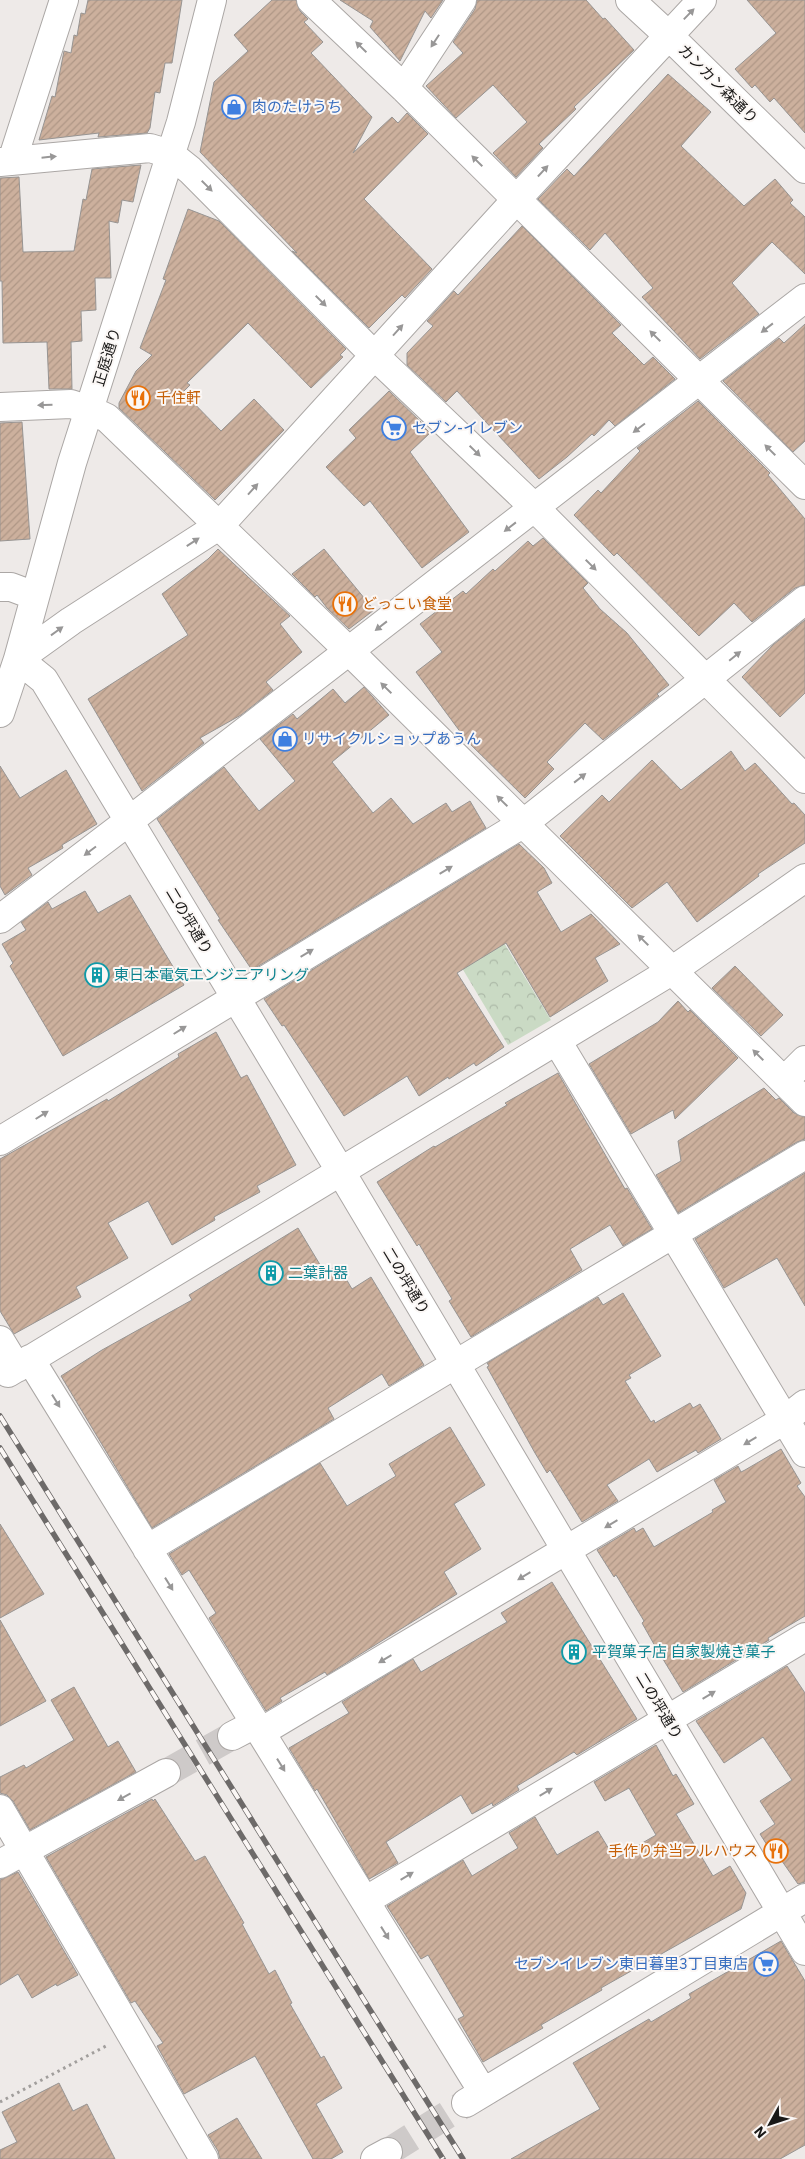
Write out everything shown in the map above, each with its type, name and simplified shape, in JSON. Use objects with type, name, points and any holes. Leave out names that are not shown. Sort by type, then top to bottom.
[{"type":"street","points":[[64,0],[6,161],[150,148],[170,154],[190,170],[375,356],[535,508],[805,779]]},
{"type":"street","name":"正庭通り","points":[[0,713],[18,660],[72,463],[181,122],[212,0]]},
{"type":"street","points":[[311,0],[404,88],[805,485]]},
{"type":"street","points":[[404,88],[462,0]]},
{"type":"street","name":"カンカン森通り","points":[[630,0],[805,169]]},
{"type":"street","points":[[18,660],[71,621],[220,525],[516,200],[702,0]]},
{"type":"street","points":[[0,919],[700,381],[805,298]]},
{"type":"street","points":[[0,407],[71,404],[106,418],[220,525],[349,651],[805,1102]]},
{"type":"street","points":[[0,587],[11,587],[35,596]]},
{"type":"street","points":[[0,1140],[235,996],[524,823],[805,600]]},
{"type":"street","name":"二の坪通り","points":[[18,660],[44,680],[341,1172],[805,1951]]},
{"type":"street","points":[[18,1367],[673,970],[805,878]]},
{"type":"street","points":[[557,1041],[673,1234],[795,1411],[805,1453]]},
{"type":"street","points":[[784,1081],[805,1060]]},
{"type":"street","points":[[147,1549],[805,1155]]},
{"type":"street","points":[[0,1340],[147,1549],[249,1731],[365,1900],[475,2098],[805,1898]]},
{"type":"street","points":[[249,1731],[566,1551],[795,1411]]},
{"type":"street","points":[[365,1900],[805,1638]]},
{"type":"street","points":[[0,1864],[166,1773]]},
{"type":"street","points":[[0,1809],[204,2159]]},
{"type":"path","points":[[0,2102],[131,2033]]},
{"type":"green space","points":[[504,943],[551,1020],[508,1045],[462,968]]},
{"type":"building","points":[[88,0],[182,0],[172,63],[165,63],[160,93],[155,92],[150,128],[147,133],[98,137],[99,133],[39,140],[52,96],[55,97],[64,51],[71,53],[74,35],[77,36],[81,13],[85,14]]},
{"type":"building","points":[[272,0],[296,0],[300,11],[308,19],[304,22],[323,42],[311,53],[372,117],[353,153],[392,117],[398,123],[407,113],[428,134],[364,199],[432,269],[405,298],[402,295],[369,328],[292,251],[297,253],[200,152],[214,82],[248,51],[234,35]]},
{"type":"building","points":[[340,0],[443,0],[431,18],[425,11],[400,61],[370,27],[373,21]]},
{"type":"building","points":[[477,0],[586,0],[634,50],[574,107],[576,109],[539,144],[543,148],[516,177],[493,153],[527,122],[493,85],[456,118],[426,86],[463,53],[453,42],[475,9]]},
{"type":"building","points":[[747,0],[805,0],[805,133],[774,98],[770,102],[755,85],[752,88],[735,69],[776,33]]},
{"type":"building","points":[[668,74],[711,112],[681,146],[744,206],[775,179],[793,200],[790,203],[805,217],[805,274],[772,242],[732,283],[759,314],[700,359],[642,297],[653,288],[605,233],[590,250],[538,199],[567,169],[574,176]]},
{"type":"building","points":[[141,165],[133,202],[122,200],[118,223],[109,221],[111,278],[95,278],[96,310],[81,311],[82,341],[71,342],[72,389],[49,389],[47,342],[3,343],[2,281],[0,281],[0,178],[19,177],[23,252],[74,251],[83,199],[86,200],[92,169]]},
{"type":"building","points":[[188,209],[219,221],[346,349],[340,355],[343,357],[311,388],[248,323],[187,383],[190,385],[183,392],[221,431],[254,399],[284,430],[215,500],[119,408],[119,403],[136,371],[152,355],[140,348],[166,280],[163,279]]},
{"type":"building","points":[[522,226],[621,325],[612,333],[644,365],[653,357],[675,379],[615,426],[609,420],[594,436],[592,434],[539,479],[457,391],[446,402],[407,365],[407,353],[433,326],[427,321],[454,291],[458,295]]},
{"type":"building","points":[[805,324],[805,441],[793,452],[723,381],[779,338],[784,343]]},
{"type":"building","points":[[389,391],[430,433],[410,452],[469,532],[422,568],[370,501],[364,506],[326,467],[356,438],[349,430]]},
{"type":"building","points":[[698,401],[770,473],[768,475],[805,519],[805,585],[795,588],[752,622],[734,603],[699,636],[617,553],[614,556],[574,515],[598,490],[601,493],[640,451],[637,448]]},
{"type":"building","points":[[22,422],[30,539],[0,541],[0,423]]},
{"type":"building","points":[[543,538],[588,583],[583,588],[600,609],[627,633],[669,685],[657,694],[659,696],[603,740],[585,723],[547,762],[554,769],[525,798],[467,741],[416,672],[442,652],[420,624],[463,591],[466,594],[528,541],[533,546]]},
{"type":"building","points":[[218,549],[290,616],[280,624],[302,652],[266,682],[273,690],[241,715],[200,738],[204,743],[142,791],[88,699],[188,635],[162,594],[208,559]]},
{"type":"building","points":[[324,549],[374,610],[349,629],[327,608],[317,595],[315,597],[292,574]]},
{"type":"building","points":[[805,620],[805,693],[780,717],[742,677],[774,644]]},
{"type":"building","points":[[364,687],[389,715],[332,762],[373,813],[391,798],[413,824],[446,803],[452,812],[470,801],[486,828],[252,970],[218,920],[220,919],[157,819],[224,767],[259,811],[295,781],[260,739],[293,714],[297,719],[333,689],[345,703]]},
{"type":"building","points":[[731,751],[745,771],[755,763],[792,804],[794,803],[805,815],[805,843],[758,874],[759,876],[697,922],[667,882],[632,908],[560,836],[602,795],[609,802],[652,760],[681,790]]},
{"type":"building","points":[[0,766],[20,798],[66,770],[97,824],[62,845],[63,848],[28,868],[32,875],[5,895],[0,886]]},
{"type":"building","points":[[519,844],[544,868],[552,883],[537,892],[561,932],[591,914],[620,944],[595,958],[608,981],[550,1017],[506,943],[457,973],[504,1047],[476,1066],[474,1063],[419,1096],[407,1076],[344,1116],[284,1025],[282,1026],[264,999]]},
{"type":"building","name":"東日本電気エンジニアリング","points":[[85,891],[98,913],[130,895],[184,985],[63,1056],[10,966],[13,963],[2,944],[26,930],[21,922],[48,902],[52,909]]},
{"type":"building","points":[[735,966],[783,1015],[761,1036],[712,988]]},
{"type":"building","points":[[678,1001],[688,1012],[690,1010],[738,1058],[675,1119],[673,1110],[631,1134],[589,1064],[658,1022]]},
{"type":"building","points":[[216,1032],[241,1078],[247,1075],[296,1165],[257,1186],[260,1192],[214,1217],[215,1220],[172,1245],[148,1201],[108,1223],[128,1258],[76,1287],[81,1297],[14,1334],[0,1311],[0,1159],[107,1099],[108,1101],[179,1057],[178,1054]]},
{"type":"building","points":[[558,1073],[625,1189],[627,1188],[652,1229],[623,1246],[610,1225],[570,1249],[582,1270],[471,1337],[449,1301],[452,1299],[419,1244],[417,1246],[377,1182],[434,1146],[507,1105],[505,1103]]},
{"type":"building","points":[[764,1088],[776,1100],[779,1098],[794,1113],[805,1117],[805,1139],[678,1213],[656,1175],[681,1161],[678,1141]]},
{"type":"building","points":[[805,1173],[805,1306],[777,1258],[724,1288],[695,1239]]},
{"type":"building","points":[[298,1228],[325,1273],[338,1265],[352,1289],[371,1277],[424,1365],[389,1386],[382,1374],[328,1408],[334,1419],[152,1528],[61,1376],[102,1350],[192,1300],[189,1295]]},
{"type":"building","points":[[623,1293],[661,1356],[629,1375],[631,1378],[625,1381],[651,1422],[654,1420],[655,1423],[690,1403],[693,1408],[700,1404],[721,1439],[698,1453],[696,1450],[657,1472],[649,1459],[607,1485],[618,1501],[582,1522],[550,1470],[547,1473],[535,1453],[487,1367],[489,1366],[487,1363],[598,1297],[603,1305]]},
{"type":"building","points":[[450,1427],[485,1485],[454,1504],[481,1549],[444,1572],[457,1594],[327,1675],[325,1672],[280,1698],[282,1701],[266,1711],[209,1618],[216,1613],[189,1570],[182,1575],[169,1554],[320,1463],[347,1506],[396,1476],[389,1464]]},
{"type":"building","points":[[781,1449],[801,1483],[797,1486],[805,1497],[805,1616],[683,1692],[642,1623],[644,1621],[616,1575],[614,1577],[597,1550],[634,1528],[636,1532],[643,1528],[654,1547],[713,1512],[712,1510],[726,1502],[714,1480],[738,1466],[741,1472]]},
{"type":"building","points":[[0,1524],[44,1594],[0,1618]]},
{"type":"building","points":[[552,1582],[637,1719],[577,1755],[574,1752],[517,1786],[519,1790],[493,1806],[492,1803],[472,1814],[461,1795],[386,1842],[398,1863],[369,1879],[317,1789],[315,1791],[289,1748],[349,1713],[342,1702],[413,1659],[421,1672],[507,1622],[501,1613]]},
{"type":"building","points":[[0,1620],[46,1701],[0,1726]]},
{"type":"building","points":[[787,1666],[805,1693],[805,1882],[798,1884],[777,1854],[774,1856],[760,1834],[775,1824],[760,1801],[792,1780],[763,1737],[724,1763],[696,1721]]},
{"type":"building","points":[[74,1687],[108,1747],[118,1741],[136,1772],[30,1830],[13,1801],[7,1795],[0,1793],[0,1777],[24,1765],[26,1768],[74,1740],[51,1700]]},
{"type":"building","points":[[656,1745],[673,1776],[676,1774],[694,1804],[676,1814],[713,1876],[730,1866],[746,1893],[741,1909],[601,1988],[602,1990],[541,2025],[543,2028],[483,2062],[458,2019],[464,2016],[428,1955],[421,1959],[387,1906],[463,1860],[472,1876],[518,1848],[509,1833],[535,1817],[557,1855],[598,1831],[615,1859],[656,1835],[629,1788],[605,1801],[594,1782]]},
{"type":"building","points":[[152,1799],[153,1801],[155,1799],[195,1861],[205,1856],[244,1923],[242,1924],[269,1974],[275,1970],[292,2003],[290,2004],[321,2058],[324,2056],[342,2088],[316,2104],[343,2152],[331,2159],[313,2159],[255,2056],[184,2094],[157,2046],[163,2043],[135,2001],[131,2003],[46,1857]]},
{"type":"building","points":[[18,1872],[78,1975],[57,1986],[56,1984],[32,1998],[18,1974],[0,1985],[0,1880]]},
{"type":"building","points":[[781,1941],[805,1981],[805,2145],[780,2159],[511,2159],[600,2109],[573,2063],[649,2019],[651,2022],[691,1998],[689,1994]]},
{"type":"building","points":[[59,2083],[73,2111],[87,2104],[115,2159],[0,2159],[0,2150],[17,2142],[2,2112]]},
{"type":"building","points":[[237,2118],[262,2159],[220,2159],[218,2151],[208,2135]]},
{"type":"tunnel","points":[[166,1773],[232,1736]]},
{"type":"tunnel","points":[[388,2152],[466,2103]]},
{"type":"railway","points":[[0,1416],[463,2159]]},
{"type":"railway","points":[[0,1448],[443,2159]]},
{"type":"place","name":"肉のたけうち","points":[[234,107]]},
{"type":"place","name":"千住軒","points":[[138,398]]},
{"type":"place","name":"セブン-イレブン","points":[[394,428]]},
{"type":"place","name":"どっこい食堂","points":[[345,604]]},
{"type":"place","name":"リサイクルショップあうん","points":[[285,739]]},
{"type":"place","name":"東日本電気エンジニアリング","points":[[97,975]]},
{"type":"place","name":"二葉計器","points":[[271,1273]]},
{"type":"place","name":"平賀菓子店 自家製焼き菓子","points":[[574,1652]]},
{"type":"place","name":"手作り弁当フルハウス","points":[[776,1851]]},
{"type":"place","name":"セブンイレブン東日暮里3丁目東店","points":[[766,1964]]}]
